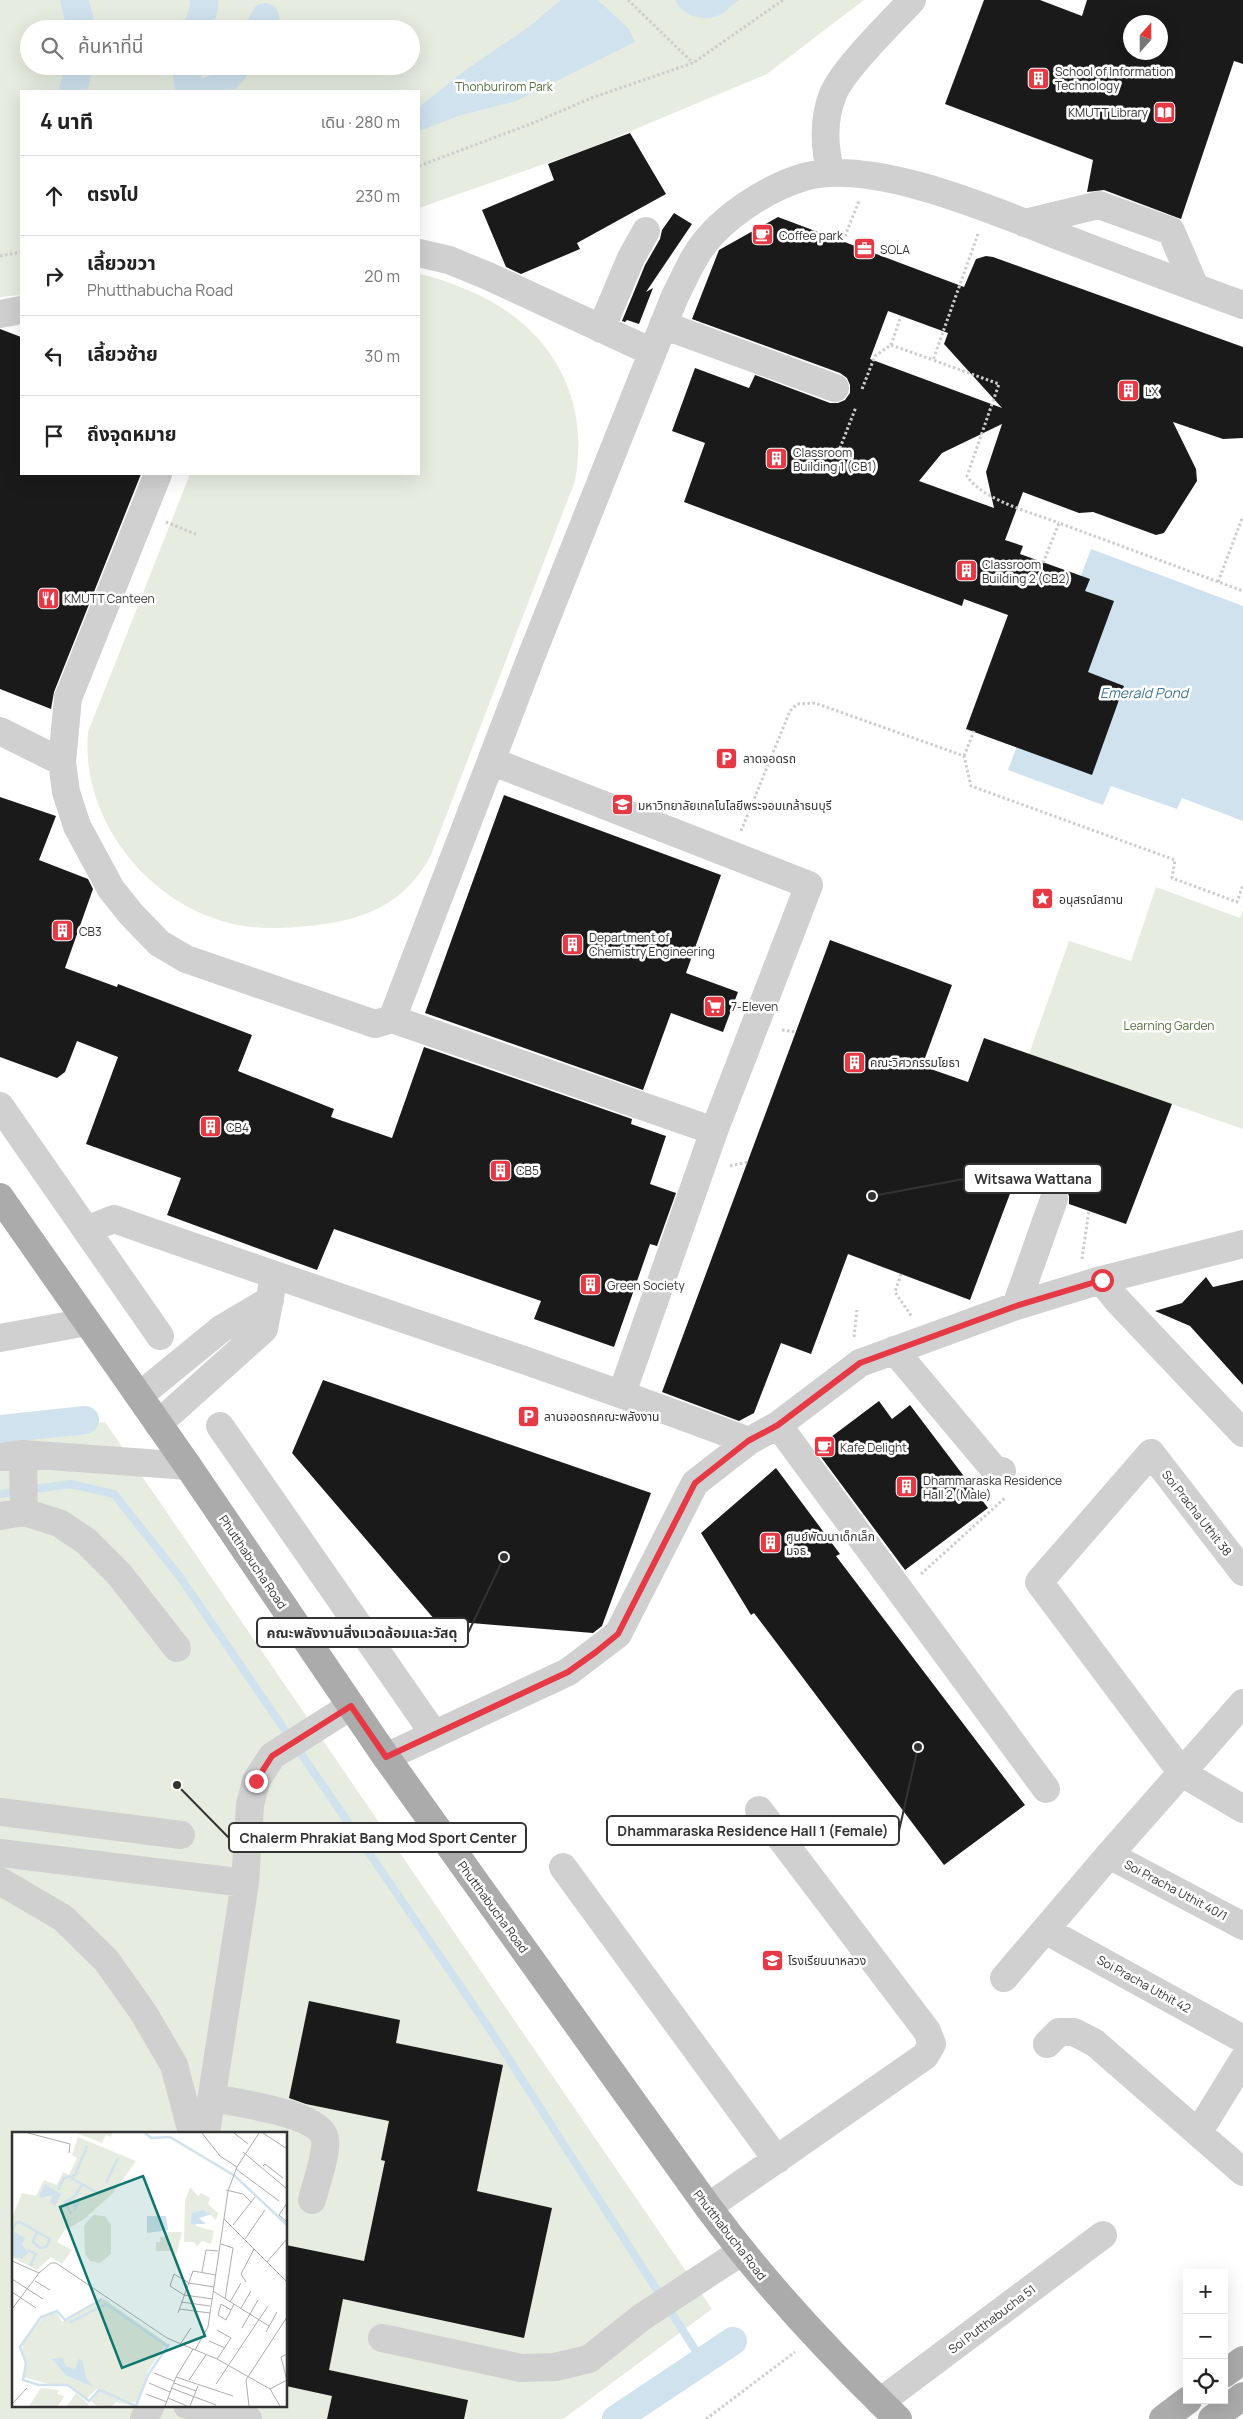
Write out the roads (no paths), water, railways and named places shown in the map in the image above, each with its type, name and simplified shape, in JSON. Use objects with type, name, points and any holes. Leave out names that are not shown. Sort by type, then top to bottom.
[{"type":"main road","name":"Phutthabucha Road","points":[[0,1198],[188,1466],[386,1757],[708,2208],[741,2252],[792,2313],[889,2410]]},
{"type":"main road","points":[[1228,2371],[1243,2360]]},
{"type":"main road","points":[[1212,2419],[1243,2396]]},
{"type":"main road","points":[[1163,2419],[1183,2404]]},
{"type":"street","points":[[831,173],[827,159],[826,129],[834,93],[844,77],[912,0]]},
{"type":"street","points":[[392,1019],[491,761],[663,325],[675,296],[700,249],[716,232],[762,195],[806,177],[831,173],[869,174],[924,187],[1243,305]]},
{"type":"street","points":[[1024,223],[1098,205],[1172,231],[1195,288]]},
{"type":"street","points":[[601,329],[631,258],[646,230]]},
{"type":"street","points":[[420,253],[449,260],[479,272],[652,352]]},
{"type":"street","points":[[0,314],[20,310]]},
{"type":"street","points":[[663,325],[846,394]]},
{"type":"street","points":[[158,475],[68,698],[62,762],[66,792],[74,818],[111,889],[131,914],[159,943],[186,959],[376,1024],[392,1019],[714,1131]]},
{"type":"street","points":[[0,731],[62,762]]},
{"type":"street","points":[[491,761],[810,885],[714,1131],[622,1393]]},
{"type":"street","points":[[0,1106],[160,1336]]},
{"type":"street","points":[[1016,1306],[1054,1199]]},
{"type":"street","points":[[86,1230],[114,1219],[272,1288],[622,1393],[748,1441]]},
{"type":"street","points":[[386,1757],[568,1672],[618,1634],[695,1483],[748,1441],[778,1425],[860,1363],[1016,1306],[1090,1283],[1243,1244]]},
{"type":"street","points":[[1090,1283],[1117,1300],[1243,1433]]},
{"type":"street","points":[[139,1396],[272,1288]]},
{"type":"street","points":[[158,1424],[264,1329],[272,1288]]},
{"type":"street","points":[[0,1338],[87,1322]]},
{"type":"street","points":[[894,1350],[994,1469],[1002,1472]]},
{"type":"street","points":[[778,1425],[1046,1789]]},
{"type":"street","points":[[220,1426],[434,1734]]},
{"type":"street","name":"Soi Pracha Uthit 38","points":[[1182,1773],[1039,1582],[1150,1453],[1243,1572]]},
{"type":"street","points":[[16,1485],[188,1466]]},
{"type":"street","points":[[16,1485],[59,1523],[86,1540],[119,1574],[177,1648]]},
{"type":"street","points":[[1004,1978],[1109,1855],[1243,1704]]},
{"type":"street","points":[[206,2132],[245,1883],[250,1805],[256,1781],[272,1756],[308,1731],[351,1706]]},
{"type":"street","points":[[1182,1773],[1243,1809]]},
{"type":"street","points":[[708,2208],[925,2056],[932,2044],[927,2032],[759,1810]]},
{"type":"street","points":[[0,1812],[182,1835]]},
{"type":"street","points":[[0,1853],[245,1883]]},
{"type":"street","name":"Soi Pracha Uthit 40/1","points":[[1109,1855],[1243,1926]]},
{"type":"street","points":[[563,1867],[777,2160]]},
{"type":"street","points":[[0,1881],[63,1918],[106,1960],[143,2012],[174,2065],[192,2132]]},
{"type":"street","name":"Soi Pracha Uthit 42","points":[[1045,1930],[1243,2039]]},
{"type":"street","points":[[1047,2044],[1059,2032],[1082,2034],[1110,2055],[1243,2172]]},
{"type":"street","points":[[1198,2133],[1243,2060]]},
{"type":"street","points":[[212,2098],[302,2118],[321,2129],[325,2137],[325,2146],[312,2200]]},
{"type":"street","name":"Soi Putthabucha 51","points":[[889,2410],[1103,2235]]},
{"type":"street","points":[[382,2338],[521,2368],[555,2367],[589,2359],[642,2317],[741,2252]]},
{"type":"street","points":[[144,2419],[150,2406]]},
{"type":"street","points":[[191,2406],[248,2419]]},
{"type":"water","points":[[561,0],[598,0],[629,29],[635,42],[516,101],[461,115],[420,131],[420,106],[467,69],[529,27]]},
{"type":"water","points":[[675,0],[739,0],[720,15],[700,18],[688,14],[678,6]]},
{"type":"water","name":"Emerald Pond","points":[[1091,549],[1243,606],[1243,821],[1182,798],[1177,809],[1111,786],[1103,805],[1008,770]]},
{"type":"waterway","points":[[74,0],[80,20]]},
{"type":"waterway","points":[[200,20],[204,8],[204,0]]},
{"type":"waterway","points":[[73,90],[77,75]]},
{"type":"waterway","points":[[187,75],[189,90]]},
{"type":"waterway","points":[[211,90],[220,86],[229,75]]},
{"type":"waterway","points":[[0,1429],[85,1420]]},
{"type":"waterway","points":[[0,1494],[70,1484],[114,1494],[180,1577],[491,2031],[703,2362]]},
{"type":"waterway","points":[[616,2419],[733,2341]]},
{"type":"place","name":"School of Information Technology","points":[[1039,78]]},
{"type":"place","name":"KMUTT Library","points":[[1164,112]]},
{"type":"place","name":"Coffee park","points":[[763,235]]},
{"type":"place","name":"SOLA","points":[[864,249]]},
{"type":"place","name":"LX","points":[[1129,391]]},
{"type":"place","name":"Classroom Building 1 (CB1)","points":[[777,459]]},
{"type":"place","name":"Classroom Building 2 (CB2)","points":[[966,571]]},
{"type":"place","name":"KMUTT Canteen","points":[[48,598]]},
{"type":"place","name":"ลาดจอดรถ","points":[[727,758]]},
{"type":"place","name":"มหาวิทยาลัยเทคโนโลยีพระจอมเกล้าธนบุรี","points":[[622,805]]},
{"type":"place","name":"อนุสรณ์สถาน","points":[[1043,899]]},
{"type":"place","name":"CB3","points":[[63,931]]},
{"type":"place","name":"Department of Chemistry Engineering","points":[[573,944]]},
{"type":"place","name":"7-Eleven","points":[[715,1006]]},
{"type":"place","name":"คณะวิศวกรรมโยธา","points":[[854,1062]]},
{"type":"place","name":"CB4","points":[[210,1127]]},
{"type":"place","name":"CB5","points":[[500,1170]]},
{"type":"place","name":"Witsawa Wattana","points":[[872,1196]]},
{"type":"place","name":"Green Society","points":[[591,1285]]},
{"type":"place","name":"ลานจอดรถคณะพลังงาน","points":[[528,1416]]},
{"type":"place","name":"Kafe Delight","points":[[824,1447]]},
{"type":"place","name":"Dhammaraska Residence Hall 2 (Male)","points":[[907,1487]]},
{"type":"place","name":"ศูนย์พัฒนาเด็กเล็ก มจธ.","points":[[770,1543]]},
{"type":"place","name":"คณะพลังงานสิ่งแวดล้อมและวัสดุ","points":[[504,1557]]},
{"type":"place","name":"Dhammaraska Residence Hall 1 (Female)","points":[[918,1747]]},
{"type":"place","name":"Chalerm Phrakiat Bang Mod Sport Center","points":[[177,1785]]},
{"type":"place","name":"โรงเรียนนาหลวง","points":[[772,1960]]},
{"type":"park label","name":"Thonburirom Park","points":[[504,86]]},
{"type":"park label","name":"Learning Garden","points":[[1169,1025]]}]
